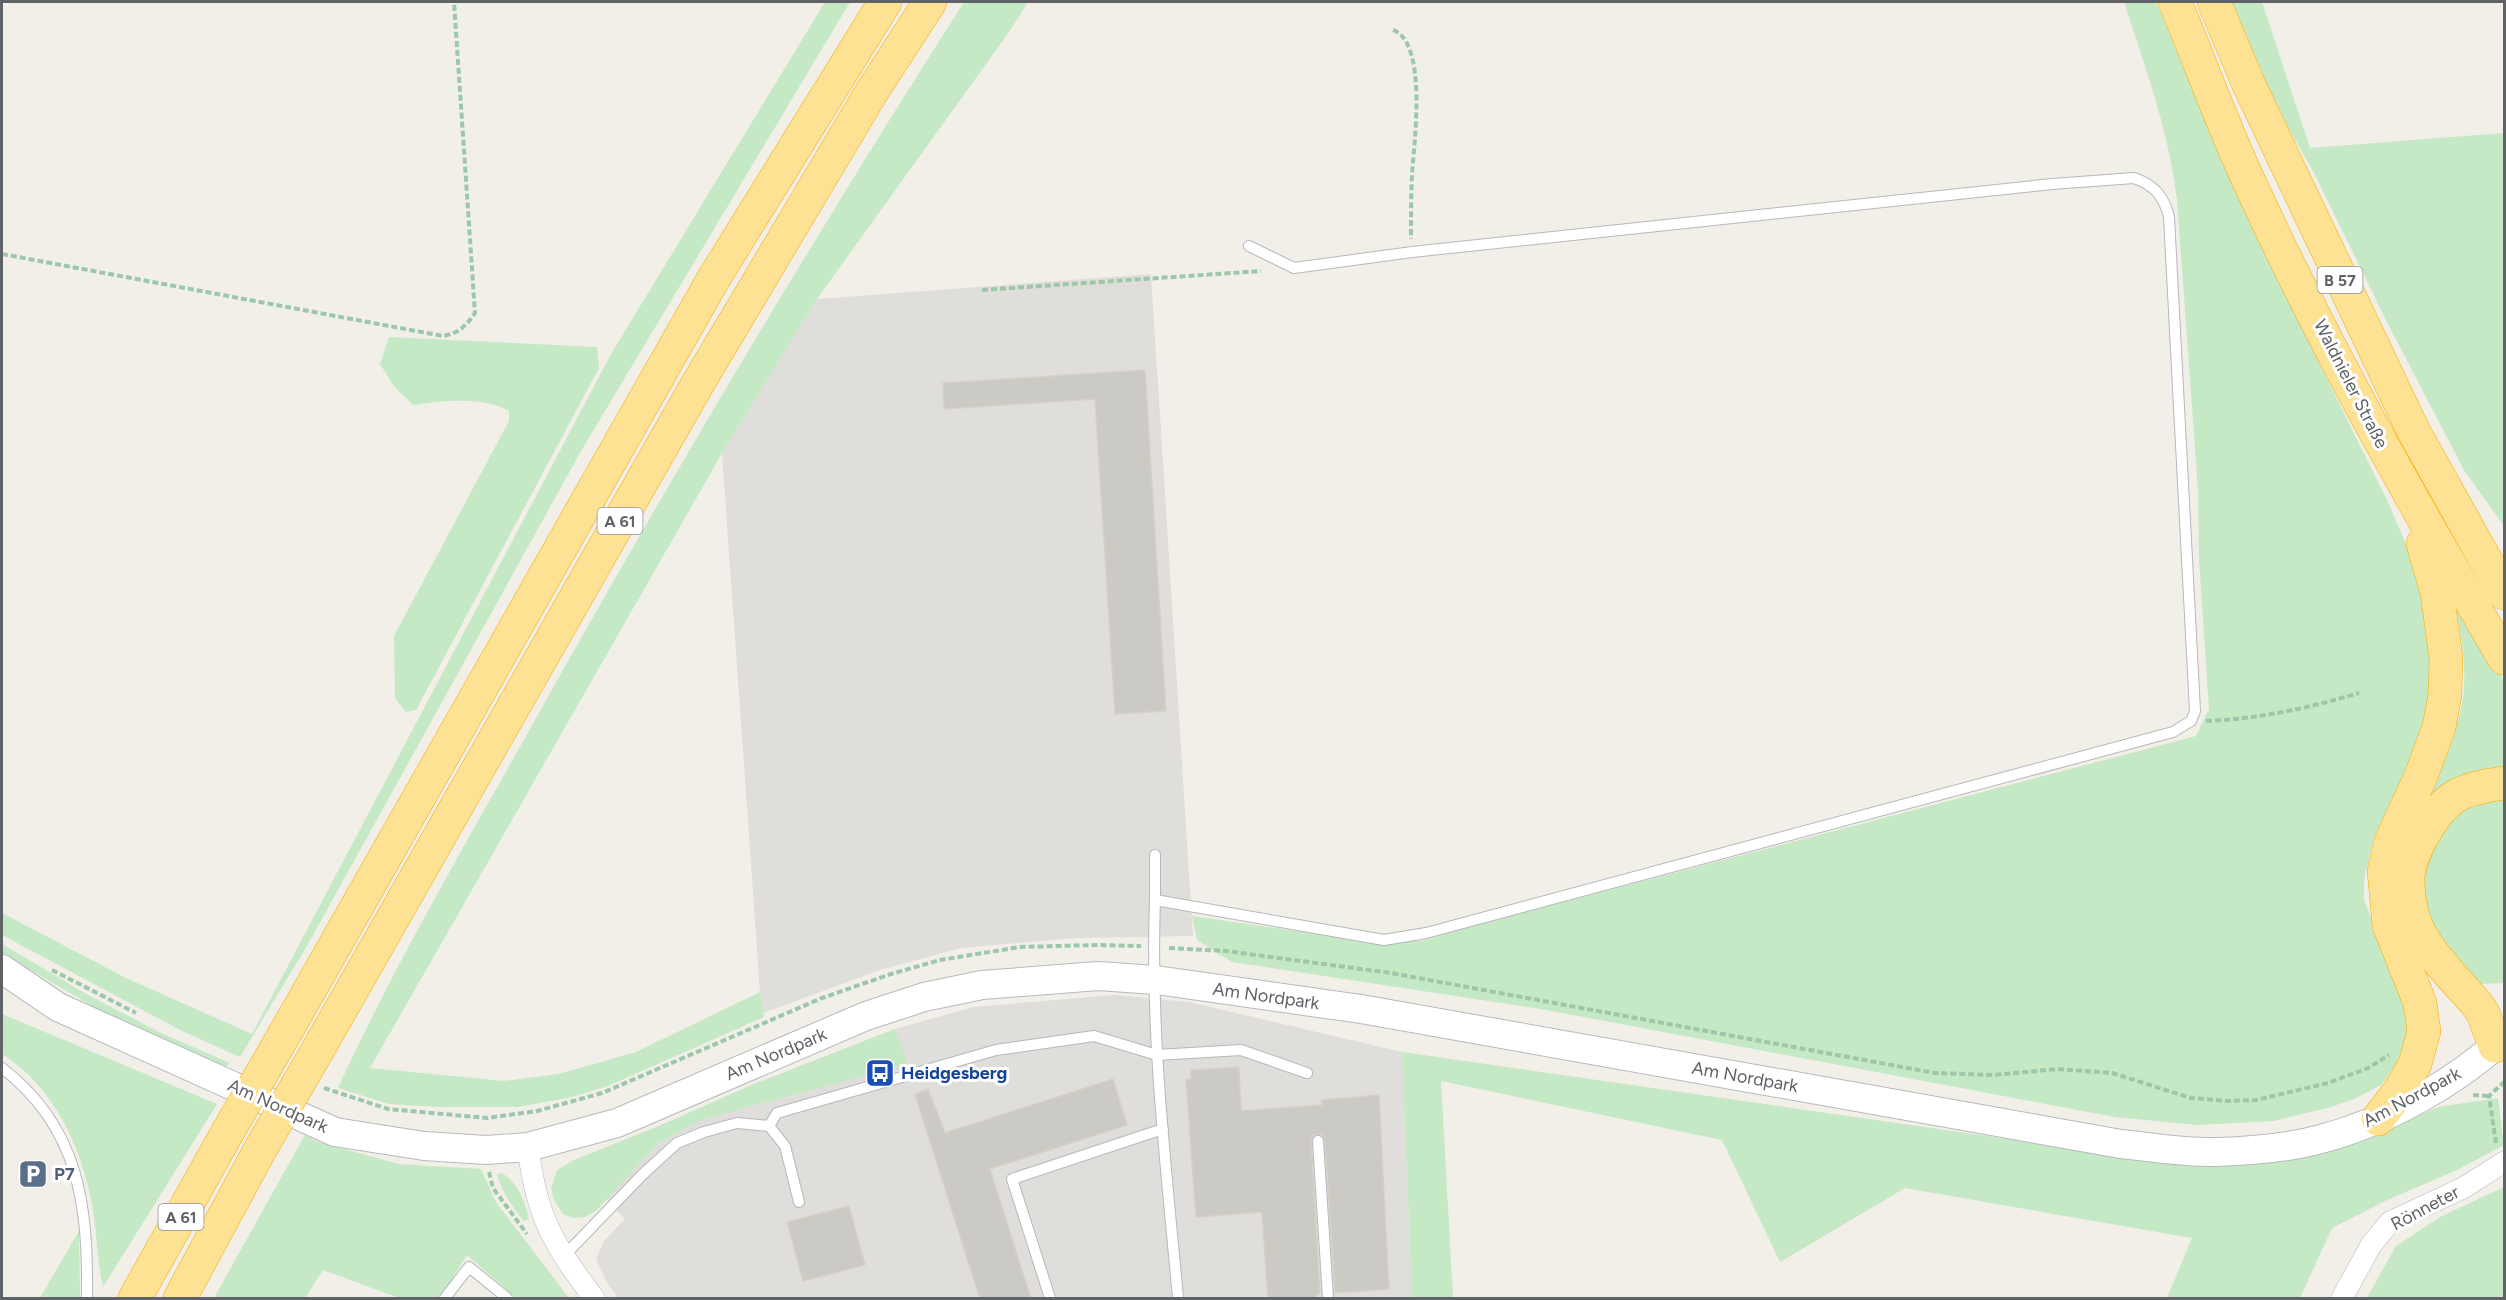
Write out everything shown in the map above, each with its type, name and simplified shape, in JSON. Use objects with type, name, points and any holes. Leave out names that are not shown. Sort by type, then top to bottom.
[{"type":"highway","name":"A 61","points":[[135,1299],[714,278],[885,2]]},
{"type":"highway","name":"A 61","points":[[180,1299],[261,1148],[697,385],[871,93],[930,2]]},
{"type":"highway","name":"Waldnieler Straße","points":[[2175,2],[2252,190],[2350,385],[2409,496],[2505,658]]},
{"type":"highway","name":"Waldnieler Straße","points":[[2214,2],[2249,85],[2342,284],[2436,472],[2505,593]]},
{"type":"highway","points":[[2436,472],[2505,566]]},
{"type":"highway","points":[[2378,1119],[2415,1064],[2424,1030],[2420,1003],[2389,925],[2384,871],[2391,841],[2421,776],[2439,727],[2446,677],[2446,658],[2437,592],[2409,496]]},
{"type":"highway","points":[[2502,1049],[2476,1003],[2422,939],[2411,911],[2407,880],[2420,839],[2435,814],[2456,796],[2489,785],[2505,783]]},
{"type":"highway","points":[[2399,948],[2502,1049]]},
{"type":"street","name":"Am Nordpark","points":[[2,969],[58,1007]]},
{"type":"street","name":"Am Nordpark","points":[[2,992],[58,1007],[335,1131],[424,1146],[486,1150],[528,1147],[616,1123],[866,1016],[924,997],[982,985],[1098,976],[1156,980],[1361,1009],[2121,1144],[2215,1153],[2268,1148],[2321,1139],[2378,1119],[2502,1049]]},
{"type":"street","points":[[528,1147],[536,1198],[548,1230],[594,1299]]},
{"type":"street","name":"Rönneter","points":[[2342,1299],[2372,1245],[2390,1222],[2463,1188],[2501,1156]]},
{"type":"lane","points":[[1155,900],[1384,940],[1426,933],[2173,732],[2191,721],[2195,711],[2169,217],[2162,197],[2146,182],[2134,178],[2052,184],[1412,252],[1294,268],[1250,246]]},
{"type":"lane","points":[[1155,855],[1153,947],[1157,1055],[1178,1299]]},
{"type":"lane","points":[[769,1126],[777,1113],[996,1050],[1094,1036],[1157,1055],[1241,1050],[1307,1073]]},
{"type":"lane","points":[[2,1068],[24,1086],[44,1108],[59,1132],[70,1157],[78,1181],[86,1234],[87,1299]]},
{"type":"lane","points":[[564,1256],[642,1175],[677,1143],[704,1132],[737,1124],[769,1126],[785,1146],[799,1202]]},
{"type":"lane","points":[[1050,1299],[1012,1179],[1163,1129]]},
{"type":"lane","points":[[1318,1141],[1328,1299]]},
{"type":"lane","points":[[446,1299],[469,1267],[507,1299]]},
{"type":"path","points":[[2,254],[443,336],[453,334],[465,327],[475,313],[454,2]]},
{"type":"path","points":[[1393,30],[1403,36],[1409,50],[1417,87],[1412,173],[1412,252]]},
{"type":"path","points":[[982,290],[1294,268]]},
{"type":"path","points":[[2191,721],[2240,720],[2283,713],[2359,693]]},
{"type":"path","points":[[44,966],[138,1013]]},
{"type":"path","points":[[2501,1156],[2489,1096],[2505,1082]]},
{"type":"path","points":[[322,1087],[388,1110],[487,1118]]},
{"type":"shaded area","points":[[1151,274],[1193,936],[1077,938],[961,948],[880,970],[763,1013],[722,453],[817,299]]},
{"type":"shaded area","points":[[1115,995],[1189,1002],[1402,1052],[1412,1298],[618,1298],[606,1281],[596,1259],[604,1241],[625,1219],[572,1161],[676,1119],[754,1084],[895,1029],[973,1007]]},
{"type":"green space","points":[[825,2],[850,2],[581,451],[308,944],[240,1057],[182,1031],[2,935],[2,913],[126,978],[252,1034],[611,354]]},
{"type":"green space","points":[[964,2],[1028,2],[1009,32],[817,299],[722,453],[370,1068],[503,1081],[559,1074],[636,1052],[760,992],[764,1017],[608,1086],[572,1097],[518,1107],[438,1107],[389,1104],[338,1088],[435,898],[642,531],[800,265]]},
{"type":"green space","points":[[2124,2],[2156,2],[2273,270],[2387,500],[2417,570],[2435,686],[2412,763],[2374,837],[2364,879],[2364,900],[2391,965],[2408,1018],[2406,1038],[2396,1064],[2381,1085],[2356,1098],[2331,1107],[2274,1121],[2197,1125],[2115,1117],[1541,1009],[1232,962],[1197,940],[1192,916],[1371,942],[1421,941],[2196,736],[2209,709],[2199,558],[2198,489],[2177,200],[2162,124]]},
{"type":"green space","points":[[2231,2],[2262,2],[2310,148],[2504,133],[2504,526],[2464,470],[2388,324],[2314,173],[2252,57]]},
{"type":"green space","points":[[389,337],[597,347],[599,368],[416,710],[406,712],[395,698],[394,636],[509,421],[509,411],[475,401],[413,405],[394,386],[380,364]]},
{"type":"green space","points":[[2451,587],[2504,681],[2504,778],[2432,812],[2425,794],[2456,727],[2464,689],[2464,660]]},
{"type":"green space","points":[[2504,792],[2504,983],[2474,984],[2425,927],[2417,875],[2458,809]]},
{"type":"green space","points":[[2,944],[88,995],[163,1034],[230,1063],[225,1068],[111,1017],[2,953]]},
{"type":"green space","points":[[2,1014],[217,1104],[103,1287],[92,1204],[81,1161],[62,1120],[50,1101],[36,1083],[2,1054]]},
{"type":"green space","points":[[895,1029],[907,1064],[697,1121],[656,1145],[596,1211],[585,1217],[574,1218],[563,1214],[554,1200],[551,1188],[557,1170],[572,1161],[754,1084]]},
{"type":"green space","points":[[1402,1052],[2106,1153],[2358,1142],[2438,1107],[2498,1098],[2504,1145],[2459,1169],[2385,1201],[2332,1228],[2300,1298],[2167,1298],[2192,1238],[1905,1188],[1780,1262],[1722,1140],[1441,1081],[1453,1298],[1412,1298]]},
{"type":"green space","points":[[305,1135],[318,1142],[399,1164],[481,1169],[496,1202],[569,1298],[516,1298],[467,1255],[440,1298],[399,1298],[323,1270],[305,1298],[214,1298]]},
{"type":"green space","points":[[502,1173],[512,1181],[520,1193],[529,1219],[524,1221],[508,1199],[497,1174]]},
{"type":"green space","points":[[2504,1187],[2504,1298],[2367,1298],[2396,1246],[2440,1217]]},
{"type":"green space","points":[[79,1231],[80,1298],[40,1298]]},
{"type":"building","points":[[1145,370],[1166,711],[1115,714],[1095,399],[944,409],[943,383]]},
{"type":"building","points":[[1239,1067],[1241,1111],[1322,1105],[1322,1100],[1379,1095],[1389,1289],[1335,1293],[1325,1141],[1321,1134],[1313,1135],[1311,1141],[1320,1294],[1316,1294],[1317,1299],[1268,1299],[1262,1212],[1196,1217],[1186,1080],[1191,1079],[1191,1070]]},
{"type":"building","points":[[1113,1079],[1127,1125],[990,1169],[1031,1299],[980,1299],[915,1094],[928,1089],[945,1133]]},
{"type":"building","points":[[849,1206],[865,1265],[803,1281],[787,1222]]},
{"type":"place","name":"Heidgesberg","points":[[880,1073]]},
{"type":"place","name":"P7","points":[[33,1174]]}]
